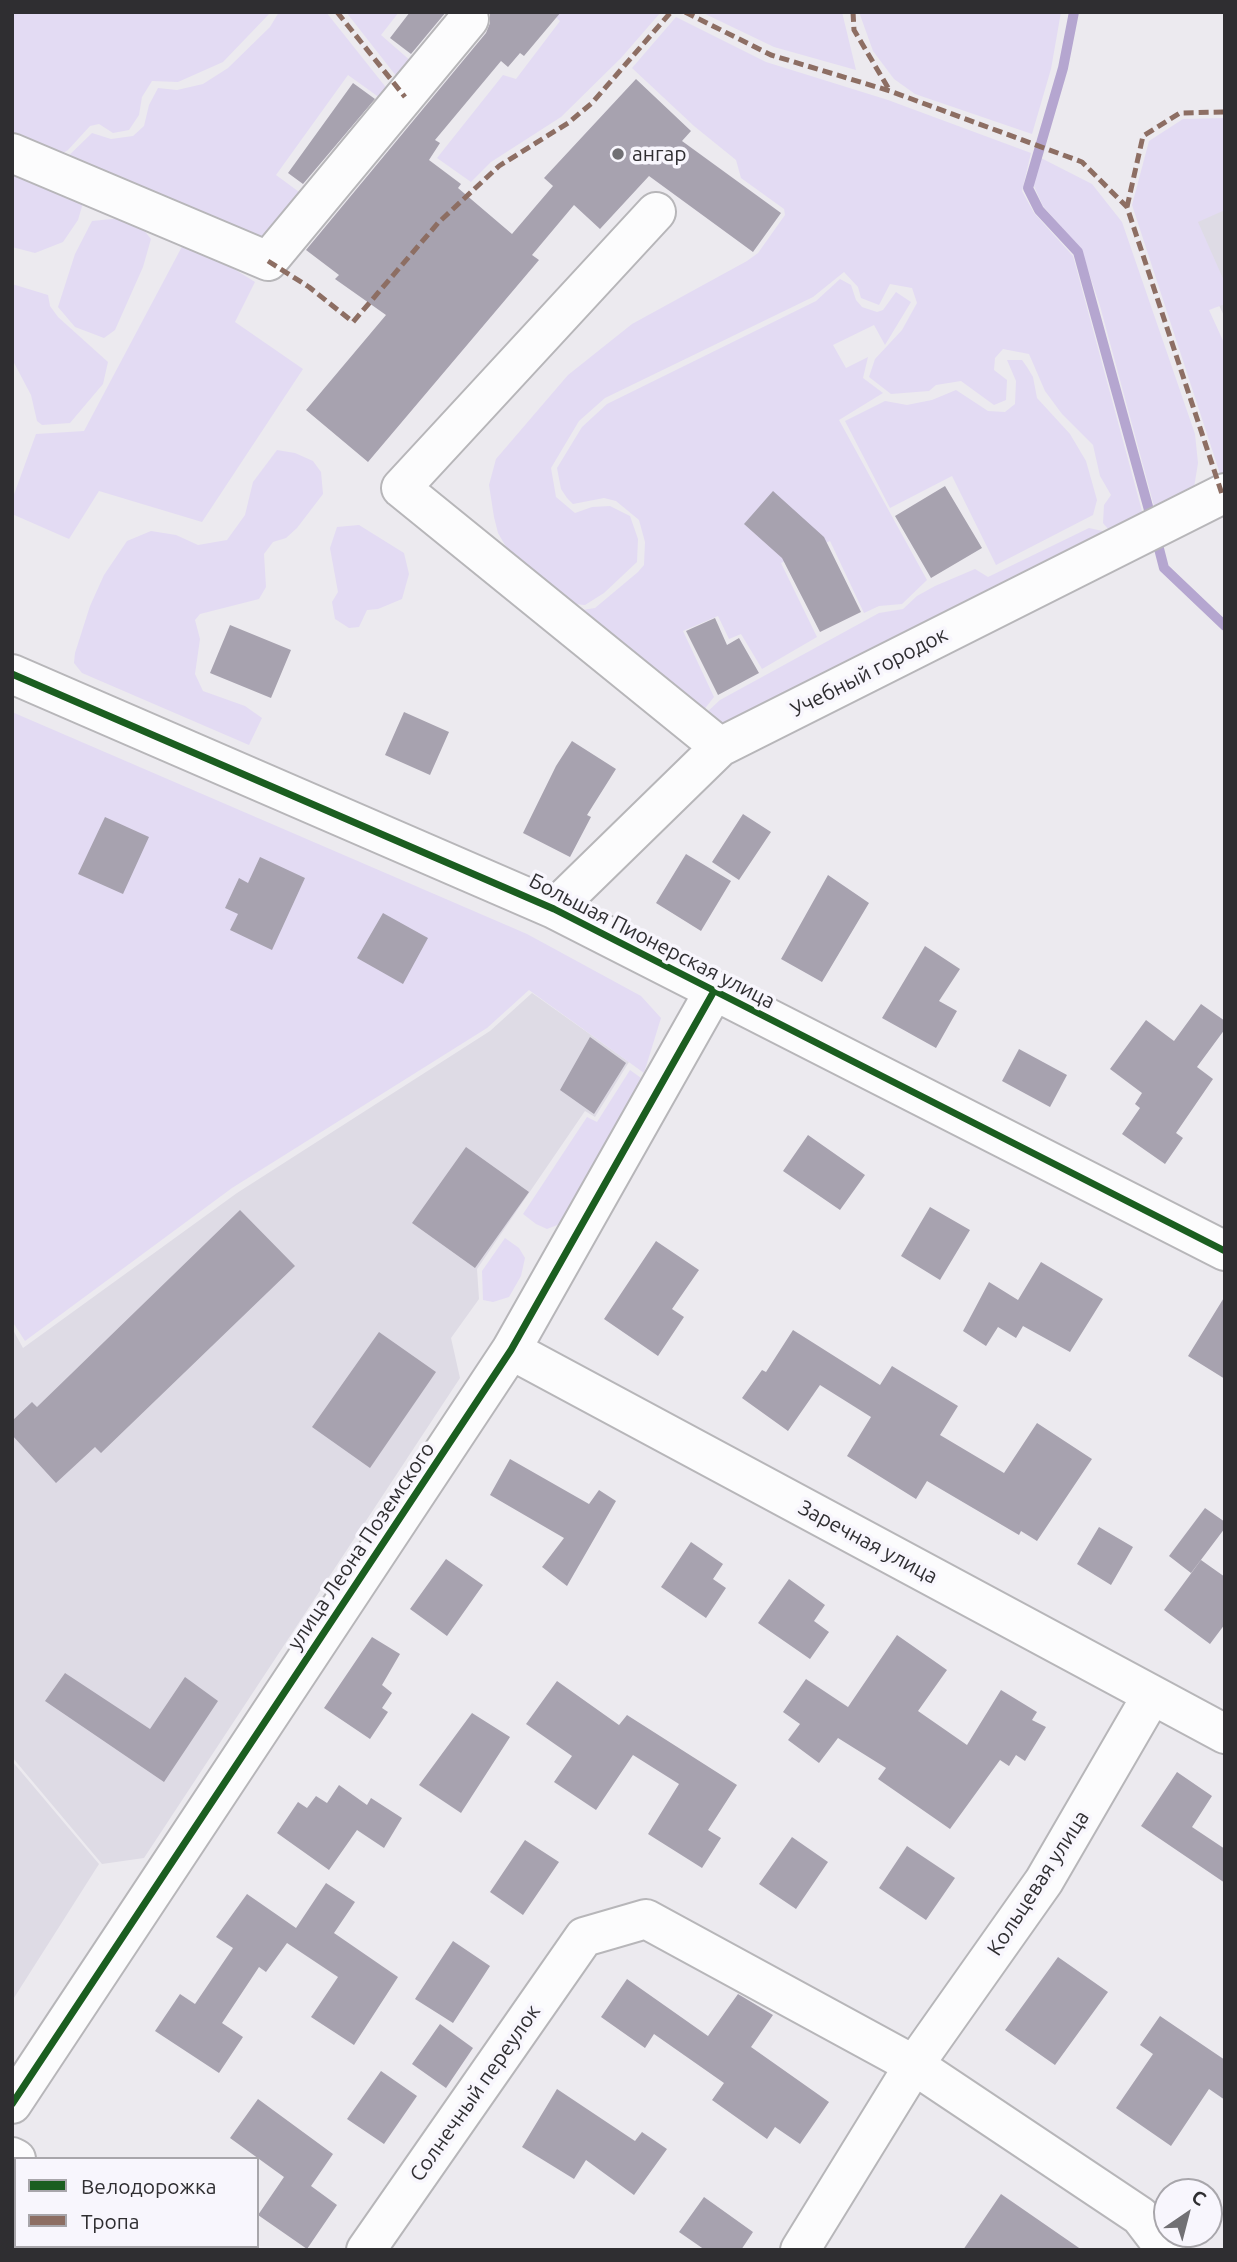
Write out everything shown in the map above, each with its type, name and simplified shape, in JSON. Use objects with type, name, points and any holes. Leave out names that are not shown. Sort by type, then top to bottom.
[{"type":"street","points":[[12,153],[268,261],[470,19]]},
{"type":"street","points":[[656,212],[401,488],[720,747]]},
{"type":"street","name":"Учебный городок","points":[[554,909],[720,747],[1225,492]]},
{"type":"street","name":"Большая Пионерская улица","points":[[12,674],[554,909],[1225,1251]]},
{"type":"street","name":"улица Леона Поземского","points":[[12,2104],[511,1350],[714,991]]},
{"type":"street","name":"Заречная улица","points":[[511,1350],[1225,1734]]},
{"type":"street","name":"Кольцевая улица","points":[[800,2250],[914,2065],[1044,1881],[1152,1695]]},
{"type":"street","name":"Солнечный переулок","points":[[366,2250],[584,1937],[646,1919],[914,2065]]},
{"type":"street","points":[[914,2065],[1140,2216],[1166,2250]]},
{"type":"shaded area","points":[[12,12],[271,12],[223,62],[178,82],[152,81],[142,97],[139,115],[129,130],[113,133],[99,124],[90,126],[68,150],[52,160],[12,143]]},
{"type":"shaded area","points":[[279,12],[326,12],[392,95],[387,103],[348,75],[276,175],[310,200],[268,252],[59,165],[92,133],[111,139],[133,136],[144,126],[149,105],[158,88],[177,90],[203,84],[228,68],[270,27]]},
{"type":"shaded area","points":[[346,12],[399,12],[381,35],[420,69],[404,86]]},
{"type":"shaded area","points":[[550,12],[661,12],[621,58],[561,117],[491,162],[471,182],[437,158],[503,75],[516,79],[560,21]]},
{"type":"shaded area","points":[[701,12],[842,12],[856,70],[774,47]]},
{"type":"shaded area","points":[[859,12],[1061,12],[1051,69],[1032,134],[915,94],[894,79],[873,51]]},
{"type":"shaded area","points":[[676,17],[766,62],[888,100],[1031,153],[1022,191],[1034,213],[1073,256],[1145,522],[1114,536],[1103,523],[1104,505],[1111,495],[1100,476],[1093,445],[1062,414],[1045,391],[1029,354],[1003,349],[995,358],[994,370],[1007,380],[1006,400],[994,405],[961,381],[936,385],[929,391],[891,394],[869,377],[875,359],[902,330],[917,303],[912,288],[890,284],[879,305],[861,298],[858,287],[844,272],[813,297],[605,398],[579,421],[551,468],[556,497],[575,513],[592,507],[610,506],[630,516],[638,539],[637,562],[604,593],[585,605],[563,603],[513,559],[498,533],[494,517],[489,485],[496,459],[568,375],[632,324],[758,253],[785,215],[784,209],[741,178],[736,160],[694,126],[632,68]]},
{"type":"shaded area","points":[[1225,118],[1225,210],[1198,222],[1225,283],[1225,304],[1209,310],[1225,345],[1223,483],[1132,205],[1149,141],[1183,119]]},
{"type":"shaded area","points":[[1041,158],[1092,184],[1122,222],[1195,434],[1198,463],[1193,494],[1157,517],[1100,306],[1081,249],[1043,206],[1033,184]]},
{"type":"shaded area","points":[[1225,165],[1225,318],[1166,192]]},
{"type":"shaded area","points":[[12,166],[83,203],[78,220],[63,242],[35,253],[12,247]]},
{"type":"shaded area","points":[[122,218],[143,229],[151,239],[143,267],[115,330],[104,338],[75,327],[58,307],[75,254],[92,221]]},
{"type":"shaded area","points":[[186,239],[255,282],[235,322],[303,369],[202,522],[99,491],[69,539],[12,514],[12,500],[36,434],[84,431]]},
{"type":"shaded area","points":[[840,279],[851,285],[856,300],[862,307],[877,312],[883,310],[896,292],[911,302],[885,345],[874,325],[833,345],[846,368],[868,357],[863,378],[883,393],[839,420],[927,580],[902,604],[879,606],[864,613],[830,541],[781,563],[817,637],[762,669],[741,634],[729,639],[718,616],[683,631],[714,697],[696,720],[576,611],[595,608],[638,572],[644,565],[645,542],[639,520],[616,501],[604,498],[573,504],[561,489],[557,468],[582,427],[607,404],[816,301]]},
{"type":"shaded area","points":[[12,284],[48,295],[50,306],[58,317],[108,362],[103,384],[70,423],[42,425],[37,421],[31,395],[12,359]]},
{"type":"shaded area","points":[[1007,360],[1022,360],[1027,367],[1033,377],[1037,398],[1070,434],[1086,461],[1097,500],[1093,515],[996,565],[952,476],[890,508],[845,421],[885,401],[907,405],[932,400],[956,390],[988,411],[1005,412],[1015,404],[1016,381]]},
{"type":"shaded area","points":[[277,450],[295,453],[313,461],[321,472],[323,494],[297,528],[286,538],[273,542],[264,554],[266,587],[259,599],[200,614],[195,620],[200,639],[195,674],[203,691],[245,706],[262,718],[249,745],[82,673],[74,663],[90,606],[104,575],[127,541],[151,531],[176,535],[198,545],[227,540],[245,515],[253,482]]},
{"type":"shaded area","points":[[359,525],[404,553],[409,574],[402,599],[378,609],[367,610],[359,627],[349,628],[335,619],[332,602],[338,592],[330,548],[337,527]]},
{"type":"shaded area","points":[[1089,528],[1107,532],[721,730],[706,713],[720,700],[879,613],[903,609],[917,596],[935,586],[975,569],[988,577]]},
{"type":"shaded area","points":[[12,712],[527,934],[641,996],[661,1018],[644,1073],[529,990],[487,1028],[232,1188],[25,1341],[12,1321]]},
{"type":"shaded area","points":[[532,993],[629,1062],[595,1117],[585,1111],[477,1269],[479,1299],[451,1338],[460,1378],[144,1858],[102,1864],[12,1757],[12,1328],[23,1348],[237,1193],[490,1031]]},
{"type":"shaded area","points":[[630,1070],[641,1078],[565,1222],[547,1229],[536,1224],[523,1214],[587,1117],[597,1122]]},
{"type":"shaded area","points":[[505,1238],[519,1248],[525,1258],[521,1276],[509,1297],[493,1302],[483,1300],[482,1271]]},
{"type":"shaded area","points":[[12,1761],[99,1864],[12,2001]]},
{"type":"building","points":[[410,12],[446,12],[411,54],[390,38]]},
{"type":"building","points":[[490,12],[561,12],[524,56],[520,53],[508,67],[501,61],[435,140],[440,143],[429,160],[461,184],[458,188],[512,234],[553,186],[544,178],[636,79],[691,131],[682,141],[781,213],[753,252],[649,176],[600,229],[574,205],[532,255],[539,260],[368,462],[306,410],[386,315],[335,279],[339,275],[306,250],[486,33]]},
{"type":"building","points":[[353,83],[375,99],[303,184],[288,173]]},
{"type":"building","points":[[945,486],[982,548],[931,578],[895,516]]},
{"type":"building","points":[[773,491],[824,537],[861,612],[820,632],[782,558],[744,524]]},
{"type":"building","points":[[715,618],[727,645],[739,638],[759,673],[718,695],[686,631]]},
{"type":"building","points":[[230,625],[291,650],[271,698],[210,673]]},
{"type":"building","points":[[404,712],[449,732],[430,775],[385,755]]},
{"type":"building","points":[[572,741],[616,769],[587,815],[591,817],[570,857],[523,833],[556,766]]},
{"type":"building","points":[[743,814],[771,832],[739,880],[712,862]]},
{"type":"building","points":[[105,817],[149,837],[123,894],[78,874]]},
{"type":"building","points":[[686,854],[731,881],[701,931],[656,903]]},
{"type":"building","points":[[260,857],[305,878],[272,950],[230,930],[238,914],[225,908],[239,878],[248,883]]},
{"type":"building","points":[[828,875],[869,903],[822,982],[781,959]]},
{"type":"building","points":[[383,913],[428,938],[403,984],[357,958]]},
{"type":"building","points":[[925,946],[960,969],[939,1001],[957,1011],[936,1048],[882,1018]]},
{"type":"building","points":[[1201,1004],[1225,1021],[1225,1029],[1197,1067],[1213,1079],[1176,1133],[1183,1138],[1165,1164],[1122,1134],[1140,1108],[1135,1104],[1142,1093],[1110,1069],[1146,1020],[1174,1041]]},
{"type":"building","points":[[590,1037],[626,1063],[594,1114],[560,1090]]},
{"type":"building","points":[[1019,1049],[1067,1075],[1050,1107],[1002,1081]]},
{"type":"building","points":[[808,1135],[865,1175],[840,1210],[783,1171]]},
{"type":"building","points":[[466,1147],[529,1192],[475,1268],[412,1223]]},
{"type":"building","points":[[930,1207],[970,1230],[940,1280],[901,1256]]},
{"type":"building","points":[[240,1210],[295,1266],[101,1453],[95,1447],[56,1483],[12,1435],[12,1421],[32,1402],[37,1407]]},
{"type":"building","points":[[656,1241],[699,1270],[672,1309],[684,1317],[658,1356],[604,1319]]},
{"type":"building","points":[[1041,1262],[1103,1299],[1070,1352],[1023,1326],[1016,1338],[998,1327],[986,1346],[963,1331],[989,1282],[1018,1300]]},
{"type":"building","points":[[1225,1296],[1225,1379],[1188,1356]]},
{"type":"building","points":[[793,1330],[880,1385],[892,1366],[958,1406],[940,1435],[1004,1473],[1037,1423],[1092,1459],[1037,1541],[1021,1531],[1019,1535],[927,1481],[916,1499],[847,1456],[871,1417],[820,1385],[788,1431],[742,1398],[762,1370],[766,1372]]},
{"type":"building","points":[[379,1332],[436,1372],[370,1468],[312,1427]]},
{"type":"building","points":[[510,1459],[589,1504],[599,1490],[616,1501],[567,1586],[542,1567],[564,1538],[490,1495]]},
{"type":"building","points":[[1205,1508],[1225,1522],[1225,1528],[1191,1573],[1169,1556]]},
{"type":"building","points":[[1099,1527],[1133,1547],[1111,1585],[1077,1564]]},
{"type":"building","points":[[691,1542],[723,1564],[713,1579],[726,1588],[706,1618],[661,1587]]},
{"type":"building","points":[[446,1559],[483,1585],[447,1636],[410,1609]]},
{"type":"building","points":[[1201,1560],[1225,1577],[1225,1624],[1210,1644],[1164,1610]]},
{"type":"building","points":[[789,1579],[825,1605],[814,1621],[829,1632],[810,1659],[758,1623]]},
{"type":"building","points":[[897,1635],[947,1670],[918,1711],[967,1745],[1001,1690],[1037,1712],[1032,1720],[1046,1727],[1025,1761],[1016,1755],[1009,1766],[1000,1760],[950,1829],[878,1779],[886,1768],[838,1738],[819,1763],[788,1740],[800,1724],[783,1712],[806,1679],[848,1707]]},
{"type":"building","points":[[372,1637],[400,1654],[382,1685],[392,1693],[382,1708],[388,1712],[370,1739],[324,1708]]},
{"type":"building","points":[[65,1673],[150,1729],[185,1677],[218,1701],[164,1782],[45,1701]]},
{"type":"building","points":[[557,1681],[619,1725],[627,1715],[737,1785],[708,1830],[721,1838],[702,1868],[648,1834],[679,1784],[633,1755],[596,1810],[554,1782],[572,1756],[526,1724]]},
{"type":"building","points":[[472,1713],[510,1737],[461,1813],[419,1785]]},
{"type":"building","points":[[1177,1772],[1212,1796],[1192,1827],[1225,1849],[1225,1883],[1141,1826]]},
{"type":"building","points":[[339,1785],[367,1805],[371,1798],[402,1818],[384,1848],[357,1830],[329,1870],[277,1833],[298,1802],[307,1808],[316,1796],[327,1803]]},
{"type":"building","points":[[792,1837],[828,1862],[796,1909],[759,1884]]},
{"type":"building","points":[[525,1840],[559,1862],[523,1915],[490,1892]]},
{"type":"building","points":[[907,1846],[955,1878],[926,1920],[879,1888]]},
{"type":"building","points":[[326,1883],[355,1902],[334,1933],[398,1977],[354,2045],[311,2017],[338,1977],[287,1943],[266,1972],[259,1967],[222,2023],[243,2037],[219,2073],[155,2031],[180,1994],[195,2004],[233,1948],[216,1937],[247,1894],[296,1928]]},
{"type":"building","points":[[453,1941],[490,1966],[453,2023],[415,1999]]},
{"type":"building","points":[[1058,1957],[1108,1992],[1055,2065],[1005,2030]]},
{"type":"building","points":[[627,1979],[708,2036],[738,1994],[773,2015],[751,2047],[829,2102],[800,2144],[775,2127],[767,2139],[712,2100],[724,2083],[654,2034],[645,2048],[601,2017]]},
{"type":"building","points":[[1160,2016],[1225,2060],[1225,2100],[1209,2089],[1171,2146],[1116,2108],[1153,2054],[1140,2045]]},
{"type":"building","points":[[440,2024],[473,2048],[446,2088],[412,2064]]},
{"type":"building","points":[[381,2071],[417,2096],[384,2144],[347,2119]]},
{"type":"building","points":[[557,2089],[635,2141],[642,2132],[667,2149],[634,2195],[586,2160],[574,2179],[522,2147]]},
{"type":"building","points":[[258,2099],[333,2154],[311,2186],[337,2205],[307,2249],[259,2216],[284,2177],[230,2138]]},
{"type":"building","points":[[1001,2194],[1082,2250],[963,2250]]},
{"type":"building","points":[[704,2197],[753,2232],[741,2250],[705,2250],[679,2232]]},
{"type":"waterway","points":[[1074,12],[1063,68],[1028,188],[1039,210],[1078,252],[1152,521]]},
{"type":"waterway","points":[[1156,537],[1164,568],[1225,626]]},
{"type":"marked path","points":[[337,12],[405,97]]},
{"type":"marked path","points":[[268,261],[309,287],[353,322],[438,223],[499,166],[568,123],[592,103],[671,12]]},
{"type":"marked path","points":[[685,12],[771,55],[890,91],[1082,162],[1127,207],[1222,494],[1225,495]]},
{"type":"marked path","points":[[853,12],[854,30],[890,91]]},
{"type":"marked path","points":[[1127,207],[1143,136],[1180,113],[1225,112]]},
{"type":"cycle path","points":[[12,674],[554,909],[1225,1251]]},
{"type":"cycle path","points":[[12,2104],[511,1350],[714,991]]},
{"type":"place","name":"ангар","points":[[618,154]]}]
